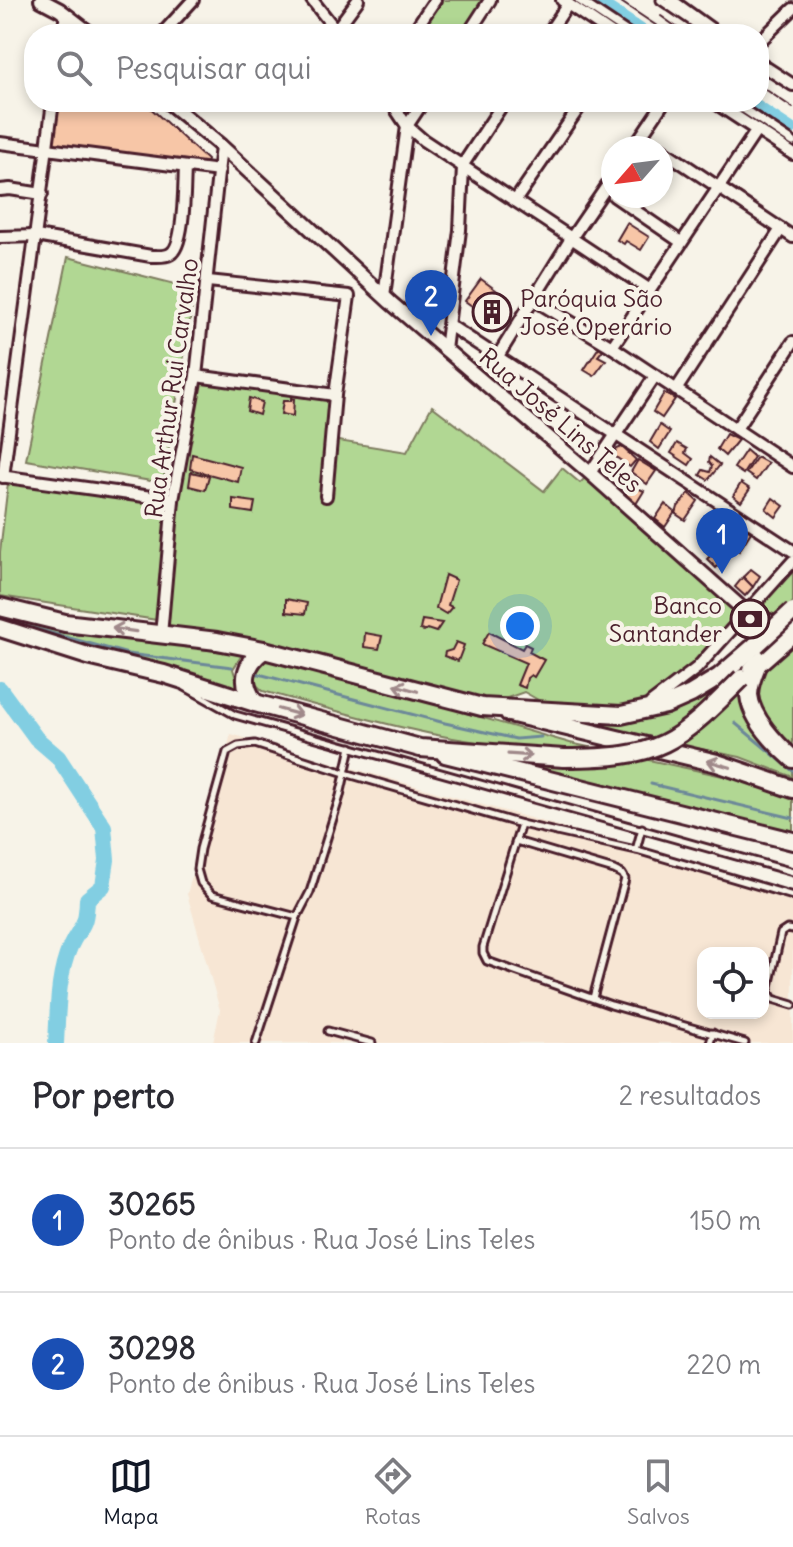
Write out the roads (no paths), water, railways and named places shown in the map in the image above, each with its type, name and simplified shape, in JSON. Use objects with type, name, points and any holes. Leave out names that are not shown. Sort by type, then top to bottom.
[{"type":"main road","points":[[3,607],[65,623],[217,641],[264,650],[482,707],[717,763],[793,789]]},
{"type":"main road","points":[[420,748],[605,758],[637,754],[668,743],[697,723],[742,678],[793,611]]},
{"type":"main road","points":[[0,628],[88,656],[164,674],[255,703],[420,748],[792,841]]},
{"type":"main road","points":[[482,707],[621,715],[666,705],[760,655],[793,632]]},
{"type":"main road","points":[[255,703],[246,689],[245,673],[251,660],[264,650]]},
{"type":"main road","points":[[760,655],[751,680],[750,700],[773,738],[793,759]]},
{"type":"street","points":[[41,0],[78,24]]},
{"type":"street","points":[[171,24],[193,0]]},
{"type":"street","points":[[312,0],[332,24]]},
{"type":"street","points":[[343,24],[358,0]]},
{"type":"street","points":[[419,24],[435,0]]},
{"type":"street","points":[[474,24],[490,0]]},
{"type":"street","points":[[579,0],[615,24]]},
{"type":"street","points":[[661,0],[696,24]]},
{"type":"street","points":[[671,0],[704,24]]},
{"type":"street","points":[[553,24],[565,2],[597,24]]},
{"type":"street","points":[[769,32],[793,9]]},
{"type":"street","points":[[64,24],[66,14]]},
{"type":"street","points":[[769,72],[793,88]]},
{"type":"street","points":[[52,112],[1,476],[173,500]]},
{"type":"street","name":"Rua José Lins Teles","points":[[180,112],[445,350],[590,473],[746,612]]},
{"type":"street","points":[[398,112],[407,126],[462,166],[650,290]]},
{"type":"street","points":[[384,296],[407,126],[416,112]]},
{"type":"street","points":[[445,350],[460,230],[462,166],[497,112]]},
{"type":"street","points":[[515,201],[576,112]]},
{"type":"street","points":[[642,136],[658,112]]},
{"type":"street","points":[[729,112],[793,154]]},
{"type":"street","points":[[748,112],[793,142]]},
{"type":"street","points":[[612,347],[757,130]]},
{"type":"street","points":[[0,143],[219,171]]},
{"type":"street","name":"Rua Arthur Rui Carvalho","points":[[161,635],[173,500],[196,376],[221,146]]},
{"type":"street","points":[[673,156],[793,237]]},
{"type":"street","points":[[0,237],[36,236],[151,256],[172,253],[180,231],[185,167]]},
{"type":"street","points":[[0,190],[42,194]]},
{"type":"street","points":[[498,356],[572,237],[601,204]]},
{"type":"street","points":[[631,208],[681,242]]},
{"type":"street","points":[[676,390],[781,229]]},
{"type":"street","points":[[208,281],[349,296],[335,395],[326,496]]},
{"type":"street","points":[[533,299],[612,347],[793,467]]},
{"type":"street","points":[[449,325],[793,551]]},
{"type":"street","points":[[736,429],[793,342]]},
{"type":"street","points":[[196,376],[335,395]]},
{"type":"street","points":[[590,473],[655,376]]},
{"type":"street","points":[[558,711],[641,706],[655,702],[697,668],[793,561]]},
{"type":"street","points":[[758,600],[763,613],[793,623]]},
{"type":"street","points":[[746,612],[793,632]]},
{"type":"lane","points":[[164,674],[211,704],[235,715],[793,872]]},
{"type":"lane","points":[[297,917],[212,895],[201,883],[197,869],[200,849],[227,752],[238,746],[255,744],[521,824],[636,850],[793,896]]},
{"type":"lane","points":[[256,1043],[297,917],[310,892],[351,747]]},
{"type":"lane","points":[[521,824],[483,947],[487,961],[593,998],[745,1043]]},
{"type":"lane","points":[[636,850],[642,828]]},
{"type":"lane","points":[[516,841],[614,870],[625,879],[593,998]]},
{"type":"lane","points":[[793,930],[787,929],[781,933],[768,991],[773,999],[793,1005]]},
{"type":"lane","points":[[328,1031],[372,1043]]},
{"type":"lane","points":[[710,1043],[713,1033]]},
{"type":"waterway","points":[[598,0],[634,24]]},
{"type":"waterway","points":[[767,112],[793,129]]},
{"type":"waterway","points":[[0,619],[128,654],[232,667]]},
{"type":"waterway","points":[[255,673],[516,739],[541,737]]},
{"type":"waterway","points":[[0,689],[36,738],[58,757],[104,827],[107,860],[103,886],[87,899],[84,921],[66,958],[59,994],[56,1043]]},
{"type":"waterway","points":[[735,723],[793,771]]},
{"type":"waterway","points":[[651,784],[793,818]]},
{"type":"tram line","points":[[618,0],[654,24]]},
{"type":"tram line","points":[[661,16],[672,24]]},
{"type":"tram line","points":[[769,92],[793,108]]},
{"type":"place","name":"Paróquia São José Operário","points":[[492,312]]},
{"type":"place","name":"30298","points":[[431,336]]},
{"type":"place","name":"30265","points":[[722,574]]},
{"type":"place","name":"Banco Santander","points":[[750,619]]}]
